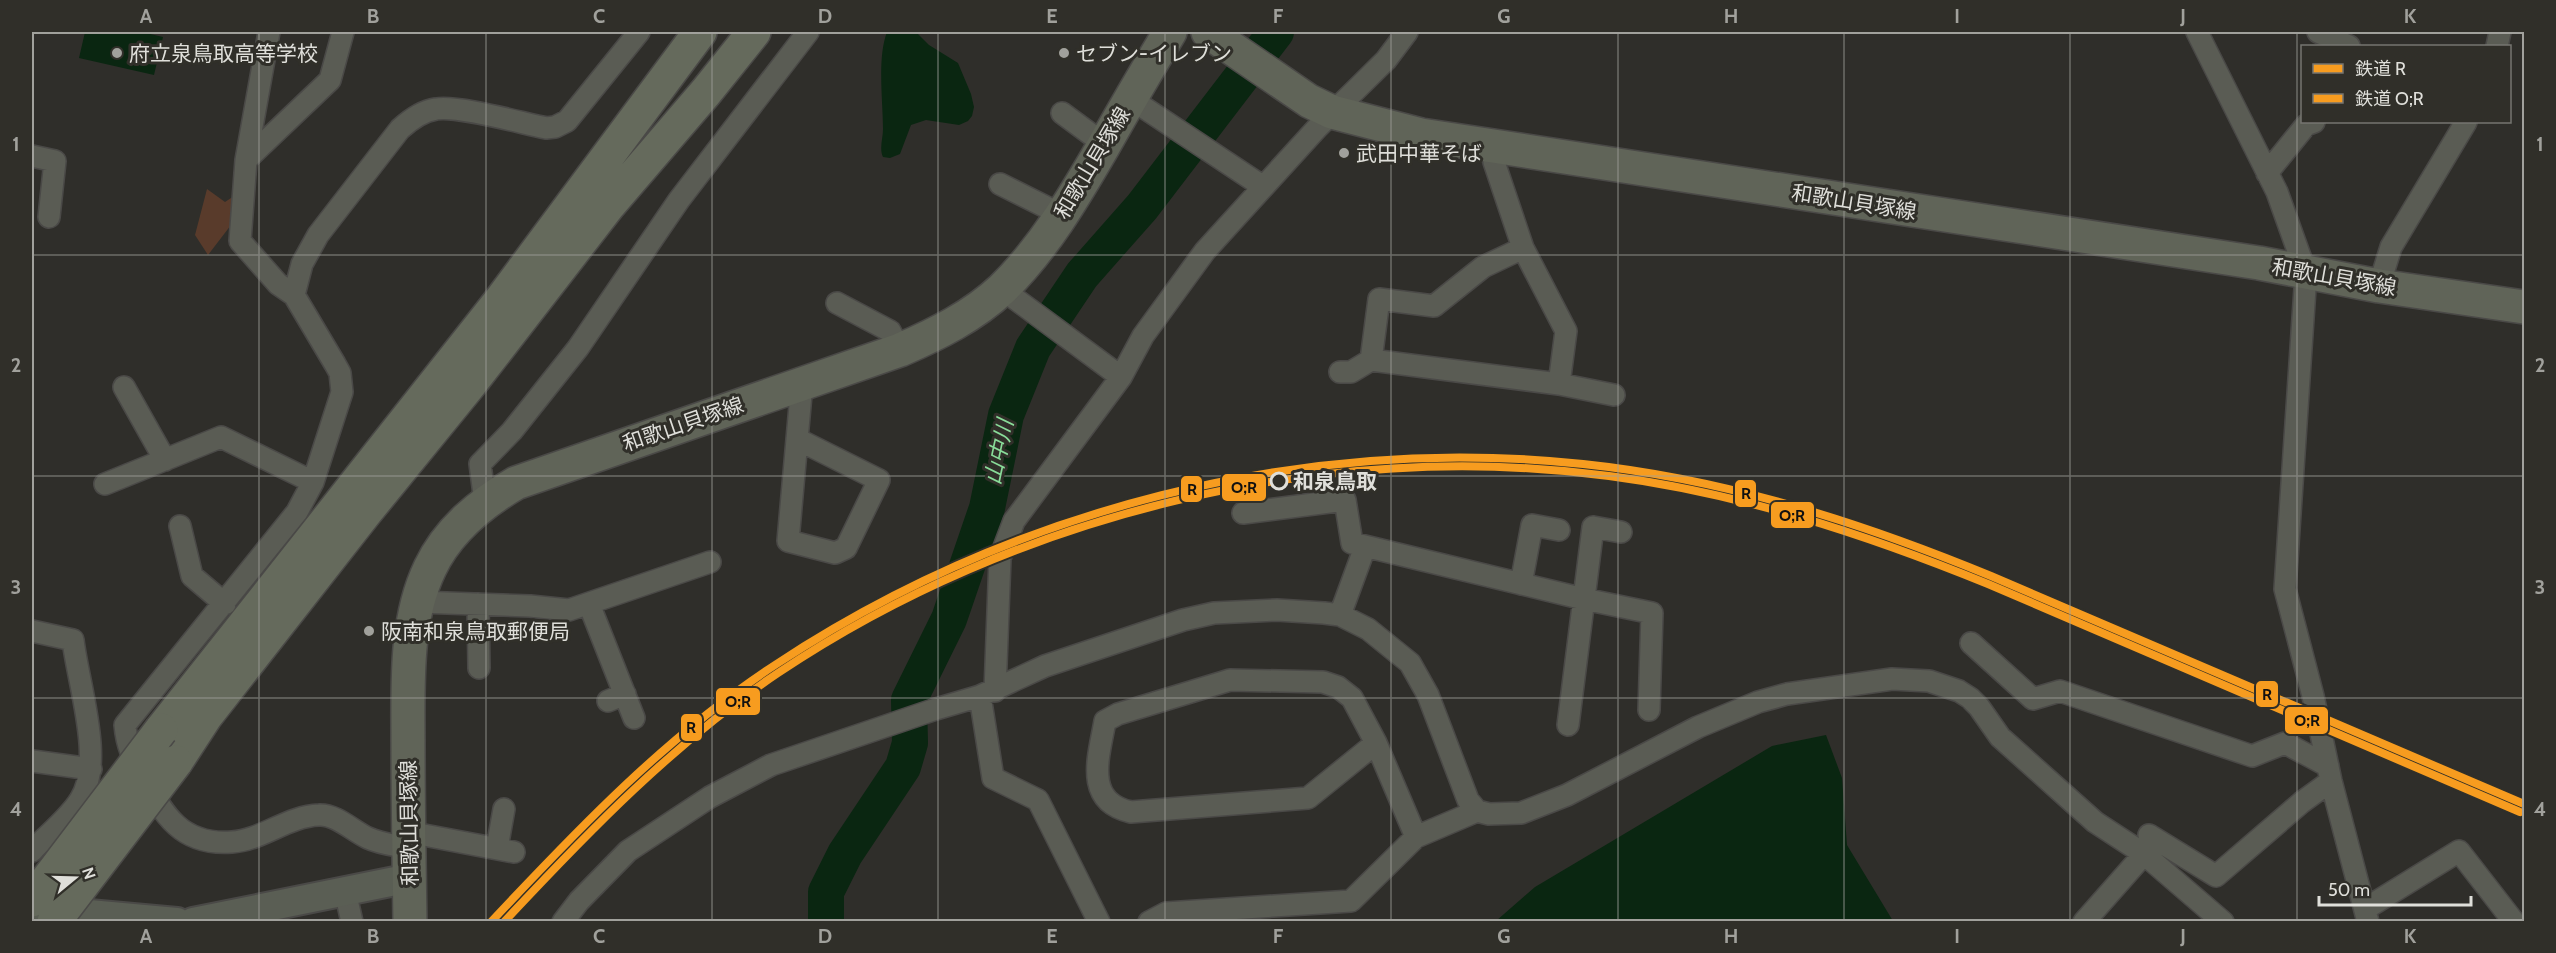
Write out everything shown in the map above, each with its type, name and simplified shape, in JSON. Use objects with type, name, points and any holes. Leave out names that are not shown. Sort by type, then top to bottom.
[{"type":"highway","points":[[32,900],[161,730],[500,301],[700,32]]},
{"type":"highway","points":[[54,921],[176,762],[206,716],[365,513],[609,205],[754,32]]},
{"type":"main road","name":"和歌山貝塚線","points":[[410,921],[410,645],[418,602],[430,567],[446,541],[466,518],[485,502],[516,483],[900,350],[1011,297],[1037,249],[1062,215],[1104,144],[1140,105],[1170,32]]},
{"type":"main road","name":"和歌山貝塚線","points":[[1208,32],[1321,106],[1421,135],[1494,148],[2259,263],[2379,286],[2524,307]]},
{"type":"street","points":[[269,32],[246,160],[240,241],[278,284],[294,296],[335,364],[342,383],[342,392],[313,482],[297,512],[125,725],[126,745],[159,808],[176,827],[200,840],[232,842],[250,838],[308,816],[322,814],[369,838],[409,852],[505,850],[504,809]]},
{"type":"street","points":[[246,160],[330,80],[343,32]]},
{"type":"street","points":[[294,296],[302,264],[318,235],[408,122],[426,111],[446,108],[546,128],[561,125],[567,121],[639,32]]},
{"type":"street","points":[[485,502],[480,464],[512,431],[578,348],[679,200],[808,32]]},
{"type":"street","points":[[1099,921],[1038,800],[993,778],[987,694],[1005,539],[1024,504],[1121,377],[1143,336],[1205,251],[1262,186],[1321,106],[1386,60],[1407,32]]},
{"type":"street","points":[[2197,32],[2277,192],[2306,273],[2285,589],[2367,915],[2459,851],[2514,921]]},
{"type":"street","points":[[2318,32],[2349,41]]},
{"type":"street","points":[[1140,105],[1262,186]]},
{"type":"street","points":[[1062,113],[1104,144]]},
{"type":"street","points":[[2267,173],[2306,125],[2311,123]]},
{"type":"street","points":[[2379,286],[2391,247],[2465,123]]},
{"type":"street","points":[[1494,148],[1494,162],[1523,248],[1560,302],[1566,331],[1559,384]]},
{"type":"street","points":[[32,156],[55,161],[49,217]]},
{"type":"street","points":[[1000,184],[1062,215]]},
{"type":"street","points":[[1371,360],[1378,299],[1434,306],[1483,267],[1523,248]]},
{"type":"street","points":[[1011,297],[1121,377]]},
{"type":"street","points":[[837,303],[890,331],[900,350]]},
{"type":"street","points":[[1340,372],[1351,372],[1371,360],[1559,384],[1614,394]]},
{"type":"street","points":[[797,439],[879,480],[846,548],[835,553],[788,541],[797,439],[802,383]]},
{"type":"street","points":[[124,387],[165,460]]},
{"type":"street","points":[[105,484],[221,437],[313,482]]},
{"type":"street","points":[[1243,513],[1346,500],[1352,543],[1584,599],[1652,613],[1649,710]]},
{"type":"street","points":[[1521,584],[1532,525],[1560,530]]},
{"type":"street","points":[[180,526],[192,576],[225,604]]},
{"type":"street","points":[[1568,725],[1593,527],[1621,532]]},
{"type":"street","points":[[1340,615],[1365,547]]},
{"type":"street","points":[[418,602],[569,610],[710,562]]},
{"type":"street","points":[[478,604],[478,668]]},
{"type":"street","points":[[589,604],[616,698],[634,718]]},
{"type":"street","points":[[563,921],[579,901],[628,851],[710,797],[771,765],[987,694],[1045,666],[1197,616],[1277,610],[1340,615],[1368,629],[1410,663],[1428,695],[1468,800],[1477,811]]},
{"type":"street","points":[[32,632],[74,640],[77,670],[89,731],[91,770],[80,800],[32,851]]},
{"type":"street","points":[[1971,643],[2033,699],[2060,691],[2252,756],[2285,743],[2330,773]]},
{"type":"street","points":[[1149,921],[1166,913],[1351,901],[1416,837],[1477,811],[1498,816],[1521,813],[1567,795],[1698,727],[1758,702],[1803,692],[1910,678],[1945,686],[1970,698],[2000,737],[2095,822],[2216,876],[2302,802],[2330,773]]},
{"type":"street","points":[[1376,743],[1308,798],[1131,812],[1112,806],[1104,796],[1095,775],[1105,721],[1157,700],[1230,680],[1323,682],[1338,687],[1352,698],[1376,743],[1416,837]]},
{"type":"street","points":[[32,761],[91,770]]},
{"type":"street","points":[[2084,921],[2147,844]]},
{"type":"street","points":[[2147,844],[2223,921]]},
{"type":"street","points":[[193,921],[224,918],[345,891],[409,852]]},
{"type":"street","points":[[345,891],[352,921]]},
{"type":"street","points":[[32,909],[177,921]]},
{"type":"shaded area","points":[[85,32],[142,32],[163,37],[154,75],[79,58]]},
{"type":"shaded area","points":[[887,32],[916,32],[929,45],[958,63],[974,107],[968,121],[959,125],[926,120],[911,125],[900,154],[890,158],[883,157],[881,151],[883,129],[881,67]]},
{"type":"shaded area","points":[[207,189],[225,202],[234,196],[231,225],[208,255],[195,235]]},
{"type":"shaded area","points":[[1826,735],[1842,778],[1847,845],[1893,921],[1496,921],[1535,887],[1772,746]]},
{"type":"waterway","name":"山中川","points":[[826,922],[826,892],[845,854],[903,767],[910,743],[909,700],[949,619],[987,508],[1006,415],[1033,348],[1082,275],[1142,207],[1276,32]]},
{"type":"rail line","name":"R","points":[[491,922],[625,785],[698,722],[775,665],[866,611],[961,564],[1060,525],[1162,495],[1266,474],[1371,461],[1477,458],[1583,464],[1688,480],[1791,505],[1942,556],[2524,804]]},
{"type":"rail line","name":"O;R","points":[[504,922],[600,822],[668,758],[740,700],[778,673],[870,617],[968,570],[1070,531],[1176,501],[1284,480],[1393,468],[1501,467],[1609,476],[1658,483],[1754,504],[1849,532],[1988,584],[2520,812]]},
{"type":"place","name":"府立泉鳥取高等学校","points":[[117,53]]},
{"type":"place","name":"セブン-イレブン","points":[[1064,53]]},
{"type":"place","name":"武田中華そば","points":[[1344,153]]},
{"type":"place","name":"和泉鳥取","points":[[1279,481]]},
{"type":"place","name":"阪南和泉鳥取郵便局","points":[[369,631]]}]
